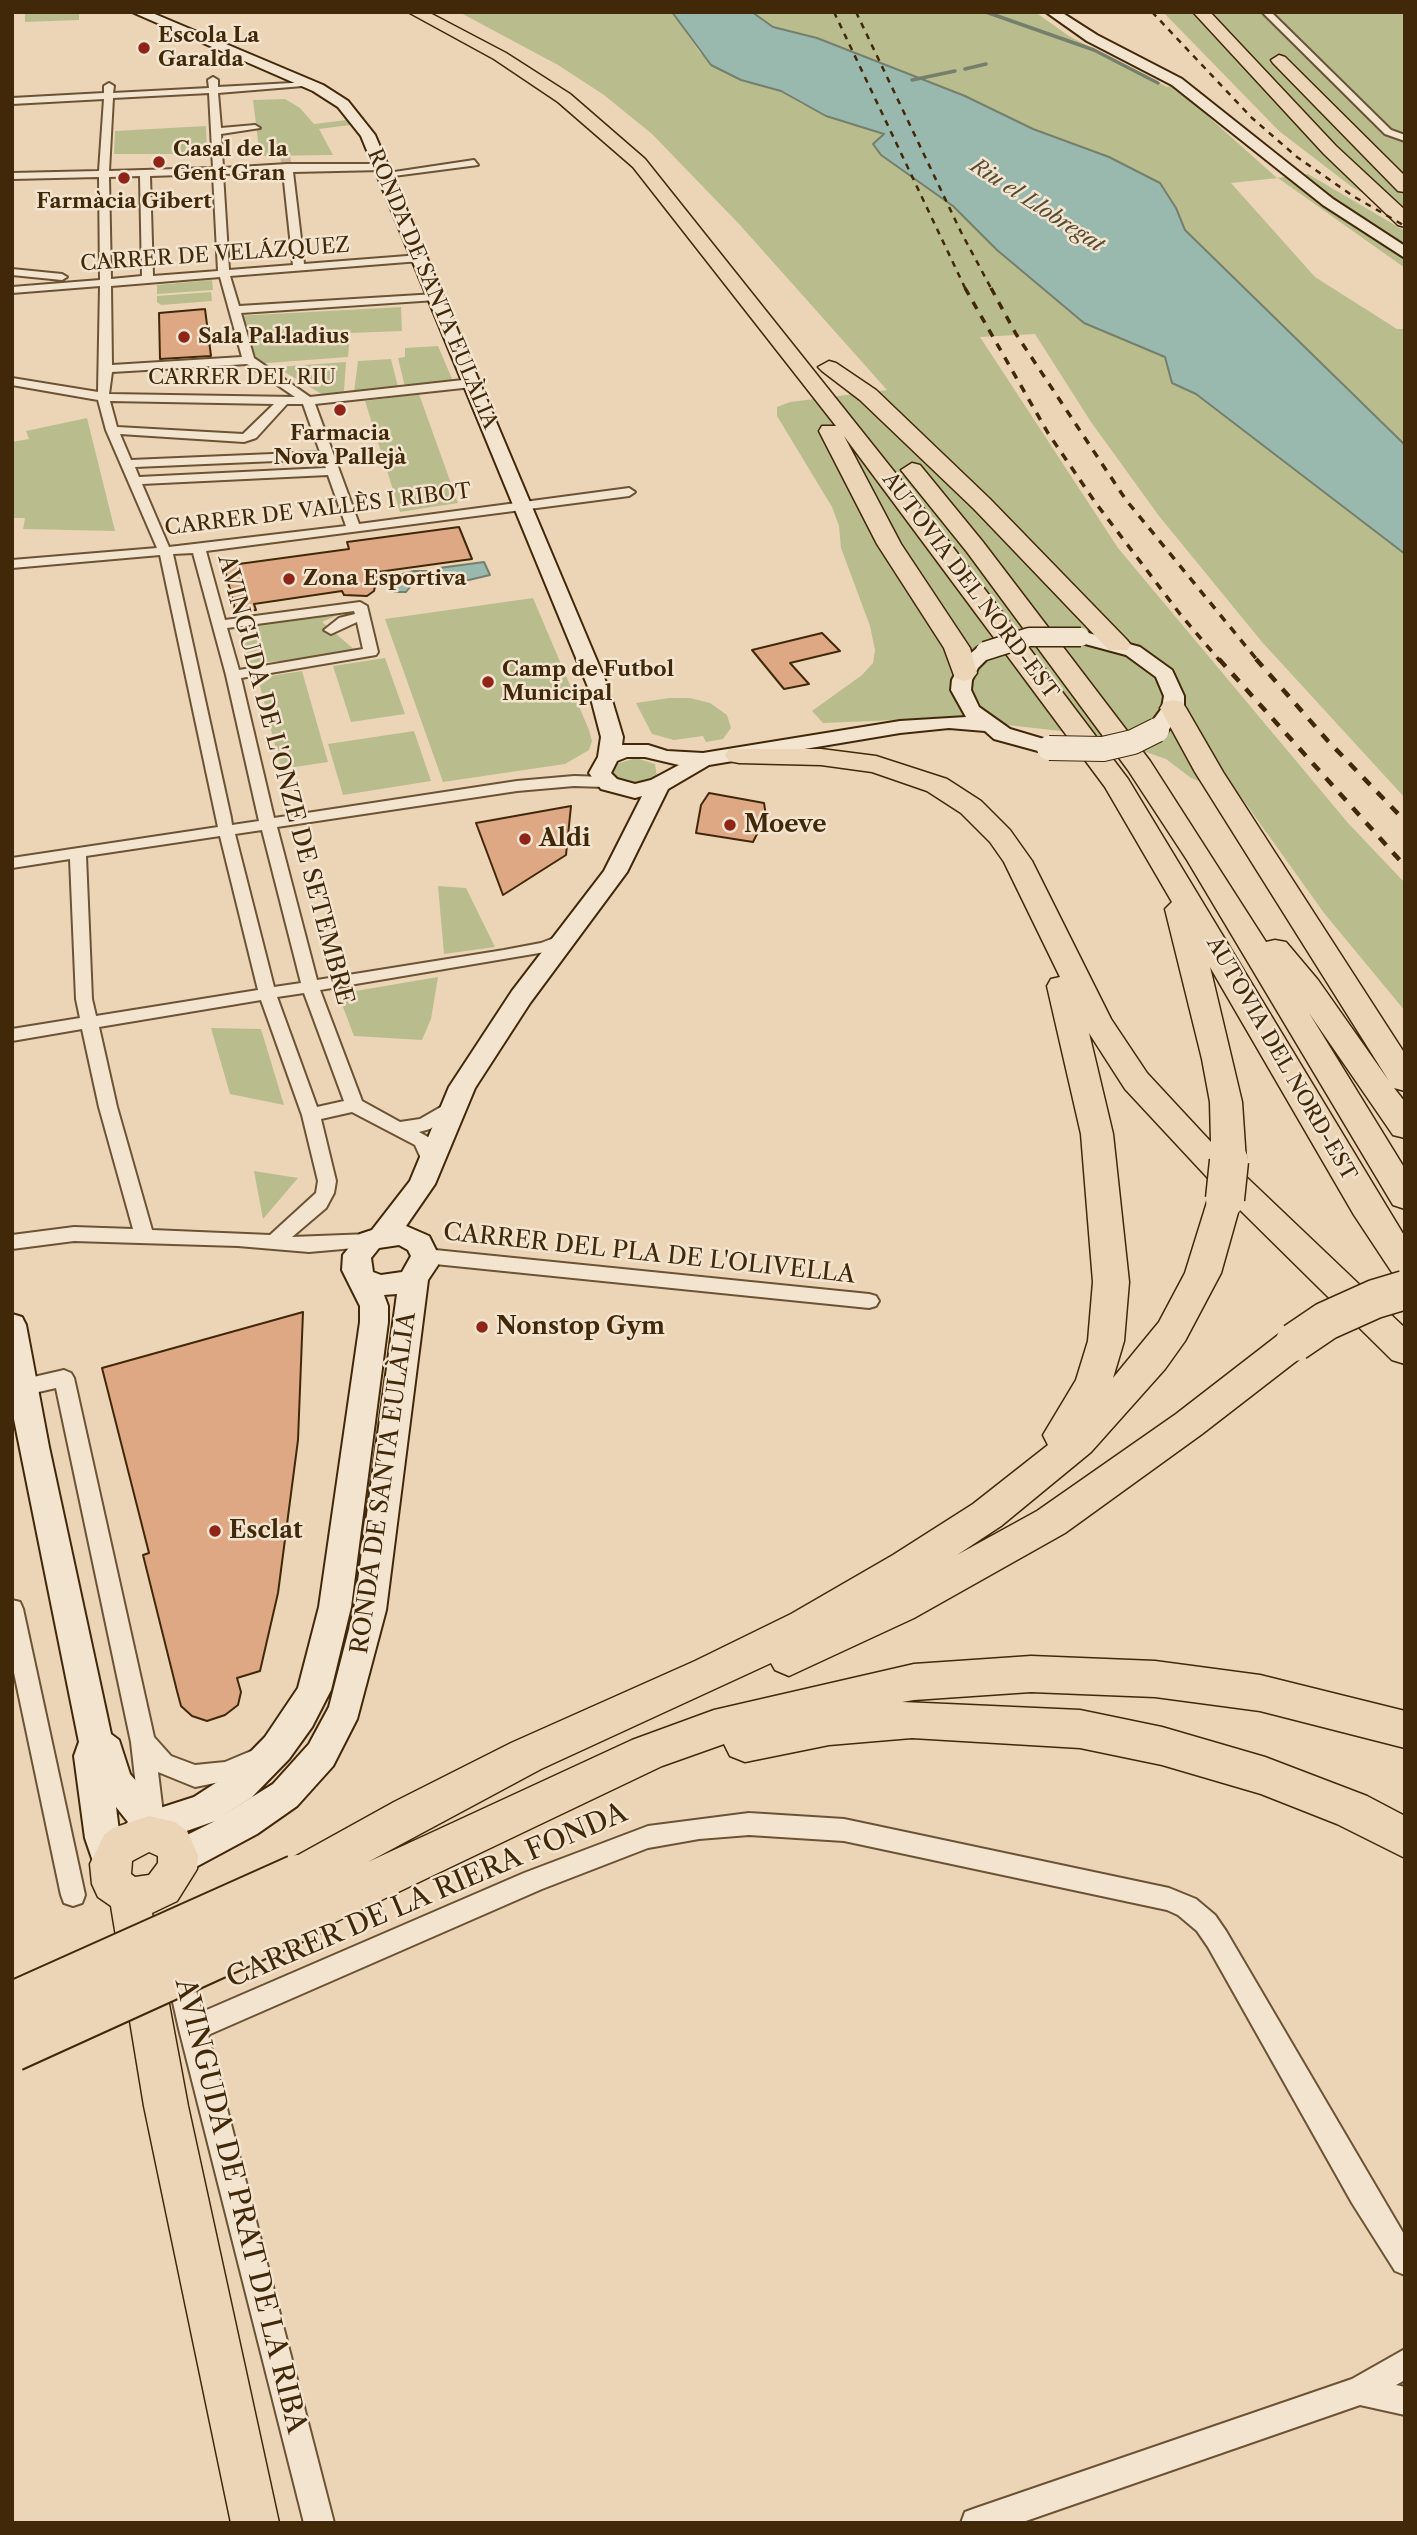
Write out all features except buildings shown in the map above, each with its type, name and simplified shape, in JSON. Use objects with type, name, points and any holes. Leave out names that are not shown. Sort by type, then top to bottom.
[{"type":"highway","name":"AUTOVIA DEL NORD-EST","points":[[416,12],[523,70],[608,134],[663,190],[975,547],[1140,767],[1217,887],[1405,1197]]},
{"type":"highway","points":[[441,12],[530,59],[626,128],[672,174]]},
{"type":"highway","points":[[1202,12],[1330,150],[1405,221]]},
{"type":"highway","points":[[1268,49],[1364,149],[1405,187]]},
{"type":"highway","points":[[689,193],[743,259]]},
{"type":"highway","name":"AUTOVIA DEL NORD-EST","points":[[818,365],[1118,785],[1366,1206],[1405,1265]]},
{"type":"highway","points":[[818,365],[867,395],[933,461],[982,504],[1118,645]]},
{"type":"highway","points":[[818,365],[824,419],[872,512],[925,603],[957,648],[963,682]]},
{"type":"highway","points":[[1165,719],[1214,781],[1405,1080]]},
{"type":"highway","points":[[739,755],[847,759],[900,770],[937,785],[971,807],[1000,836],[1024,871],[1096,1020],[1136,1081],[1198,1148],[1405,1350]]},
{"type":"highway","points":[[304,1895],[409,1816],[526,1756],[710,1674],[805,1626],[928,1554],[987,1515],[1078,1442],[1129,1388],[1172,1331],[1194,1292],[1213,1246],[1225,1199],[1229,1161],[1226,1102],[1219,1059],[1169,868]]},
{"type":"highway","points":[[1217,887],[1307,987],[1405,1127]]},
{"type":"highway","points":[[928,1554],[1015,1481],[1073,1423],[1085,1402],[1106,1341],[1111,1282],[1097,1134],[1044,915]]},
{"type":"highway","points":[[1311,930],[1405,1042]]},
{"type":"highway","points":[[12,2047],[617,1735],[858,1627],[999,1553],[1123,1472],[1326,1321],[1375,1299],[1405,1290]]},
{"type":"highway","points":[[458,1843],[564,1790],[647,1753],[714,1728],[853,1693],[914,1682],[1031,1674],[1155,1679],[1260,1693],[1405,1730]]},
{"type":"highway","points":[[12,2007],[304,1895],[723,1748],[829,1727],[912,1720],[1069,1728],[1162,1746],[1296,1788],[1352,1810],[1405,1838]]},
{"type":"main road","name":"RONDA DE SANTA EULÀLIA","points":[[138,12],[302,81],[335,98],[355,117],[368,135],[598,687],[612,737],[609,774]]},
{"type":"main road","points":[[1052,12],[1091,38],[1177,82]]},
{"type":"main road","points":[[1067,12],[1162,68],[1313,189],[1405,253]]},
{"type":"main road","points":[[1313,189],[1405,244]]},
{"type":"main road","points":[[900,727],[950,707],[963,682],[985,651],[1029,637],[1081,636],[1118,645],[1146,659],[1165,674],[1174,696],[1165,719],[1133,742],[1104,749],[1049,748],[1014,739],[987,725],[970,710],[963,682]]},
{"type":"main road","name":"RONDA DE SANTA EULÀLIA","points":[[147,1858],[204,1809],[240,1786],[277,1748],[300,1717],[314,1690],[330,1636],[374,1322],[368,1255],[426,1172],[453,1106],[536,959],[567,938],[623,859],[660,767],[623,731],[610,702],[598,687]]},
{"type":"main road","points":[[609,774],[624,751],[660,767],[900,727],[949,722],[987,725]]},
{"type":"main road","points":[[609,774],[635,791],[660,767]]},
{"type":"main road","points":[[609,774],[639,818]]},
{"type":"main road","name":"RONDA DE SANTA EULÀLIA","points":[[147,1858],[197,1847],[245,1823],[285,1795],[321,1755],[345,1709],[363,1648],[370,1610],[420,1259],[426,1172]]},
{"type":"main road","points":[[403,1235],[420,1259],[391,1286],[368,1255],[403,1235]]},
{"type":"main road","points":[[12,1325],[17,1389],[96,1742],[91,1756],[103,1838],[147,1858]]},
{"type":"main road","points":[[96,1742],[107,1751],[115,1782],[147,1858]]},
{"type":"main road","name":"AVINGUDA DE PRAT DE LA RIBA","points":[[147,1858],[163,2093],[255,2523]]},
{"type":"street","points":[[1266,12],[1388,132],[1405,138]]},
{"type":"street","points":[[213,86],[302,81]]},
{"type":"street","points":[[12,90],[109,91],[302,81]]},
{"type":"street","points":[[213,86],[224,273],[249,360]]},
{"type":"street","points":[[12,102],[109,91]]},
{"type":"street","points":[[109,91],[104,174],[106,369],[103,397],[126,464],[163,549],[226,830],[268,995],[311,1115],[327,1181],[325,1193],[308,1214],[274,1242]]},
{"type":"street","points":[[216,131],[255,128]]},
{"type":"street","points":[[12,176],[287,169],[384,170],[474,163]]},
{"type":"street","points":[[287,169],[299,268]]},
{"type":"street","points":[[145,173],[148,279]]},
{"type":"street","name":"CARRER DE VELÁZQUEZ","points":[[12,290],[62,282],[104,282],[420,258]]},
{"type":"street","points":[[12,272],[62,282]]},
{"type":"street","points":[[234,310],[436,297]]},
{"type":"street","points":[[106,369],[249,360],[308,401],[354,529]]},
{"type":"street","name":"CARRER DEL RIU","points":[[12,381],[103,397],[283,401],[308,401],[472,383]]},
{"type":"street","points":[[113,430],[244,438],[252,435],[283,401]]},
{"type":"street","points":[[126,464],[329,455]]},
{"type":"street","points":[[134,481],[334,471]]},
{"type":"street","name":"CARRER DE VALLÈS I RIBOT","points":[[12,564],[198,548],[629,492]]},
{"type":"street","name":"AVINGUDA DE L'ONZE DE SETEMBRE","points":[[198,548],[233,675],[311,988],[354,1105]]},
{"type":"street","points":[[219,625],[343,604],[362,606]]},
{"type":"street","points":[[331,630],[362,606]]},
{"type":"street","points":[[233,675],[371,652],[362,606]]},
{"type":"street","points":[[12,863],[609,774]]},
{"type":"street","points":[[78,853],[84,999],[108,1107],[144,1235]]},
{"type":"street","points":[[12,1035],[311,988],[536,959]]},
{"type":"street","points":[[311,1115],[354,1105],[422,1141],[426,1172]]},
{"type":"street","points":[[397,1128],[424,1125],[453,1106]]},
{"type":"street","points":[[12,1242],[74,1234],[144,1235],[309,1245],[368,1255]]},
{"type":"street","points":[[309,1245],[368,1255]]},
{"type":"street","name":"CARRER DEL PLA DE L'OLIVELLA","points":[[420,1259],[869,1301]]},
{"type":"street","name":"AVINGUDA DE PRAT DE LA RIBA","points":[[17,1389],[64,1378],[143,1742],[147,1858],[319,2523]]},
{"type":"street","points":[[12,1609],[73,1895]]},
{"type":"street","name":"RONDA DE SANTA EULÀLIA","points":[[143,1742],[163,1763],[179,1772],[195,1776],[228,1772],[277,1748]]},
{"type":"street","name":"CARRER DE LA RIERA FONDA","points":[[192,2029],[533,1881],[648,1837],[699,1828],[749,1824],[844,1830],[1169,1899],[1187,1907],[1206,1923],[1217,1938],[1349,2171],[1405,2261]]},
{"type":"street","points":[[976,2523],[1360,2391],[1405,2363]]},
{"type":"street","points":[[1360,2391],[1405,2401]]},
{"type":"green space","points":[[25,12],[79,12],[79,20],[25,22]]},
{"type":"green space","points":[[459,12],[672,12],[700,53],[741,80],[781,91],[802,104],[885,134],[881,155],[953,206],[997,250],[1084,323],[1165,357],[1172,383],[1196,394],[1405,554],[1405,798],[1262,642],[1159,516],[1091,422],[1035,334],[980,337],[1118,548],[1348,823],[1405,883],[1405,1011],[1324,913],[1241,797],[1191,778],[1166,759],[1096,735],[946,718],[823,723],[812,711],[862,675],[873,663],[875,650],[870,626],[841,548],[839,526],[832,507],[777,416],[777,407],[790,402],[887,390],[740,225],[652,134],[604,95],[558,65]]},
{"type":"green space","points":[[752,12],[1035,12],[1069,36],[1167,87],[1173,85],[1277,178],[1308,174],[1405,231],[1405,268],[1278,178],[1231,183],[1315,277],[1397,329],[1405,329],[1405,445],[1185,230],[1176,208],[1160,183],[1109,157],[1033,129],[920,78],[817,38],[773,27]]},
{"type":"green space","points":[[1163,12],[1405,12],[1405,217],[1352,187],[1279,131]]},
{"type":"green space","points":[[285,99],[300,108],[314,124],[355,119],[358,124],[319,129],[333,155],[260,156],[253,100]]},
{"type":"green space","points":[[206,126],[207,154],[114,154],[115,131]]},
{"type":"green space","points":[[212,280],[213,290],[157,294],[157,285]]},
{"type":"green space","points":[[211,292],[212,301],[161,305],[157,302],[157,296]]},
{"type":"green space","points":[[401,307],[402,331],[350,333],[348,357],[254,364],[236,316]]},
{"type":"green space","points":[[438,346],[453,381],[405,387],[398,358],[405,357],[405,348]]},
{"type":"green space","points":[[391,359],[398,387],[354,392],[358,361]]},
{"type":"green space","points":[[346,362],[344,391],[325,396],[276,367]]},
{"type":"green space","points":[[419,394],[458,503],[400,512],[365,401]]},
{"type":"green space","points":[[87,418],[115,531],[23,529],[25,518],[12,518],[12,442],[29,439],[26,431]]},
{"type":"green space","name":"Camp de Futbol Municipal","points":[[533,598],[589,730],[592,741],[589,750],[565,764],[443,782],[385,619]]},
{"type":"green space","points":[[342,613],[322,622],[356,651],[319,656],[319,659],[249,663],[238,627]]},
{"type":"green space","points":[[385,658],[405,714],[351,722],[333,666]]},
{"type":"green space","points":[[302,671],[328,762],[281,769],[258,678]]},
{"type":"green space","points":[[690,698],[710,703],[727,715],[731,728],[723,739],[706,742],[703,736],[674,740],[652,734],[636,703]]},
{"type":"green space","points":[[414,731],[431,781],[343,795],[328,744]]},
{"type":"green space","points":[[636,758],[655,764],[657,777],[639,785],[623,784],[613,777],[611,773],[616,764]]},
{"type":"green space","points":[[438,886],[466,888],[495,947],[444,954]]},
{"type":"green space","points":[[438,977],[431,1019],[422,1040],[354,1036],[338,994]]},
{"type":"green space","points":[[211,1028],[261,1029],[284,1105],[230,1094]]},
{"type":"green space","points":[[254,1171],[298,1178],[263,1219]]},
{"type":"water","name":"Riu el Llobregat","points":[[672,12],[752,12],[773,27],[817,38],[965,96],[1033,129],[1109,157],[1160,183],[1176,208],[1185,230],[1405,445],[1405,554],[1196,394],[1172,383],[1165,357],[1084,323],[997,250],[953,206],[881,155],[873,144],[884,134],[826,116],[781,91],[741,80],[711,65]]},
{"type":"water","points":[[484,562],[490,575],[456,583],[446,584],[439,568]]},
{"type":"water","points":[[414,571],[427,571],[434,576],[414,582],[406,592],[395,592],[389,587],[391,577]]},
{"type":"waterway","points":[[986,12],[1094,50],[1158,83]]},
{"type":"waterway","points":[[965,69],[986,64]]},
{"type":"waterway","points":[[912,80],[955,71]]},
{"type":"tunnel","points":[[285,156],[287,167]]},
{"type":"railway","points":[[834,12],[965,289]]},
{"type":"railway","points":[[856,12],[961,232],[992,290]]},
{"type":"railway","points":[[1152,12],[1252,118],[1297,157],[1353,196],[1405,226]]},
{"type":"railway","points":[[991,288],[1016,334],[1126,500],[1258,661]]},
{"type":"railway","points":[[965,289],[1048,433],[1095,502],[1180,614],[1220,661]]},
{"type":"railway","points":[[1219,659],[1405,866]]},
{"type":"railway","points":[[1256,659],[1328,741],[1405,821]]},
{"type":"place","name":"Escola La Garalda","points":[[144,48]]},
{"type":"place","name":"Casal de la Gent Gran","points":[[159,162]]},
{"type":"place","name":"Farmàcia Gibert","points":[[124,178]]},
{"type":"place","name":"Sala Pal·ladius","points":[[184,337]]},
{"type":"place","name":"Farmacia Nova Pallejà","points":[[340,410]]},
{"type":"place","name":"Zona Esportiva","points":[[289,579]]},
{"type":"place","name":"Camp de Futbol Municipal","points":[[488,682]]},
{"type":"place","name":"Moeve","points":[[730,825]]},
{"type":"place","name":"Aldi","points":[[525,839]]},
{"type":"place","name":"Nonstop Gym","points":[[482,1327]]},
{"type":"place","name":"Esclat","points":[[215,1531]]}]
